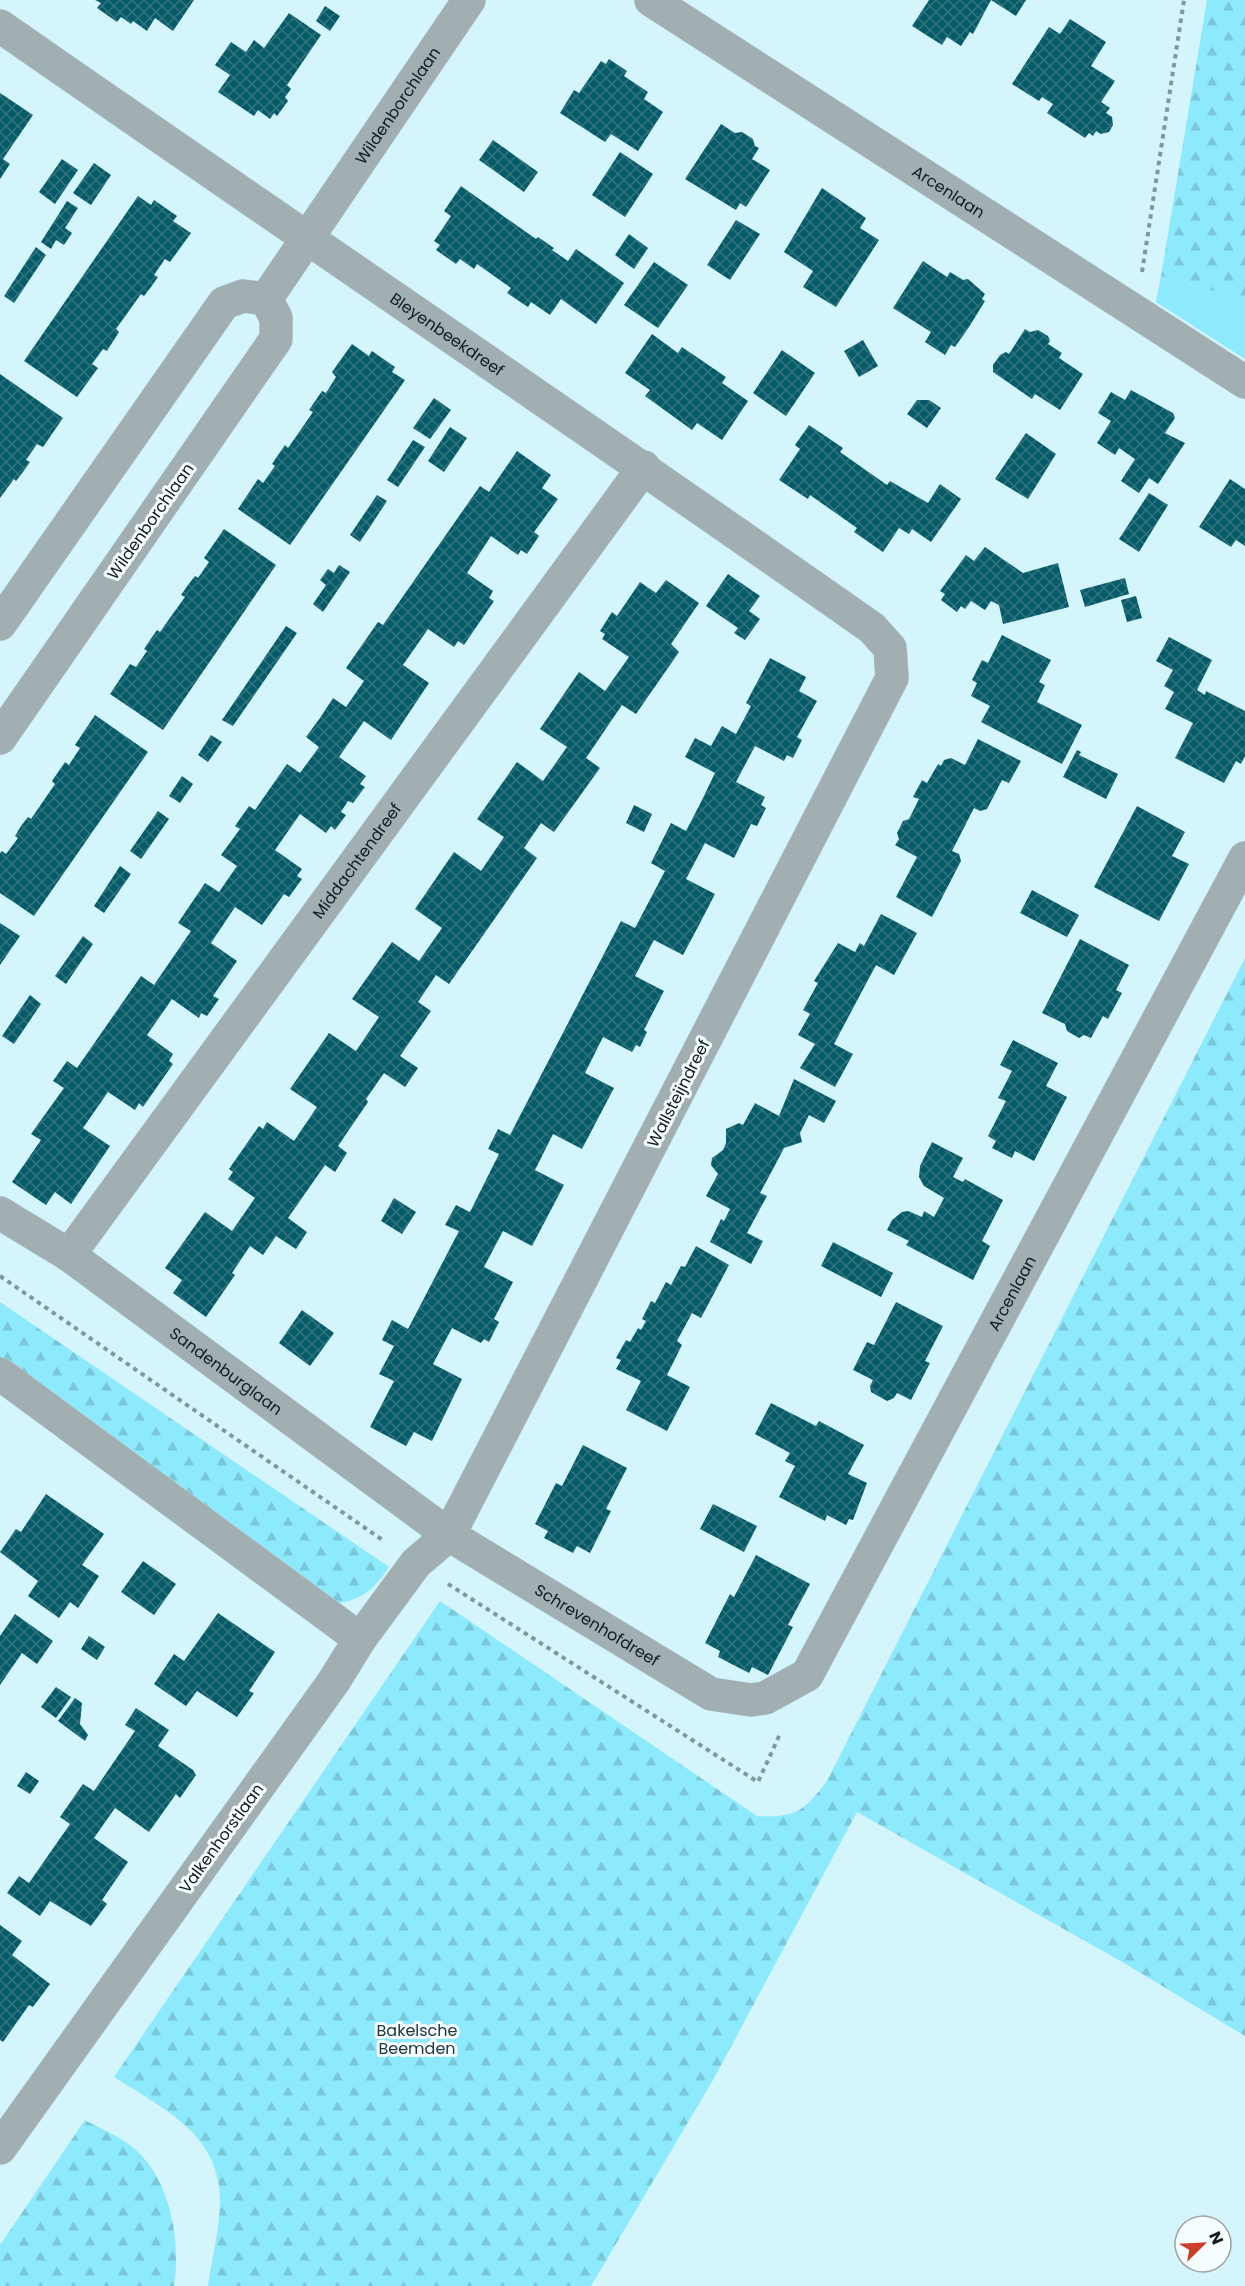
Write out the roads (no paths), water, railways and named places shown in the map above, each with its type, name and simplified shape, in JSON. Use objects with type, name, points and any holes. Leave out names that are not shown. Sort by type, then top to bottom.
[{"type":"street","name":"Wildenborchlaan","points":[[0,738],[276,339],[276,318],[266,299],[305,238],[469,0]]},
{"type":"street","name":"Arcenlaan","points":[[651,0],[1245,382]]},
{"type":"street","name":"Bleyenbeekdreef","points":[[0,26],[305,238],[644,467],[872,628],[890,648]]},
{"type":"street","points":[[0,624],[224,303],[243,296],[266,299]]},
{"type":"street","name":"Middachtendreef","points":[[69,1255],[644,467]]},
{"type":"street","name":"Wallsteijndreef","points":[[449,1535],[892,678],[890,648]]},
{"type":"street","name":"Arcenlaan","points":[[751,1700],[765,1698],[807,1675],[1245,858]]},
{"type":"street","name":"Sandenburglaan","points":[[0,1213],[69,1255],[449,1535]]},
{"type":"street","points":[[1,1378],[360,1639]]},
{"type":"street","name":"Valkenhorstlaan","points":[[0,2148],[334,1681],[360,1639],[416,1563],[449,1535]]},
{"type":"street","name":"Schrevenhofdreef","points":[[449,1535],[711,1694],[751,1700]]},
{"type":"park label","name":"Bakelsche Beemden","points":[[417,2039]]}]
